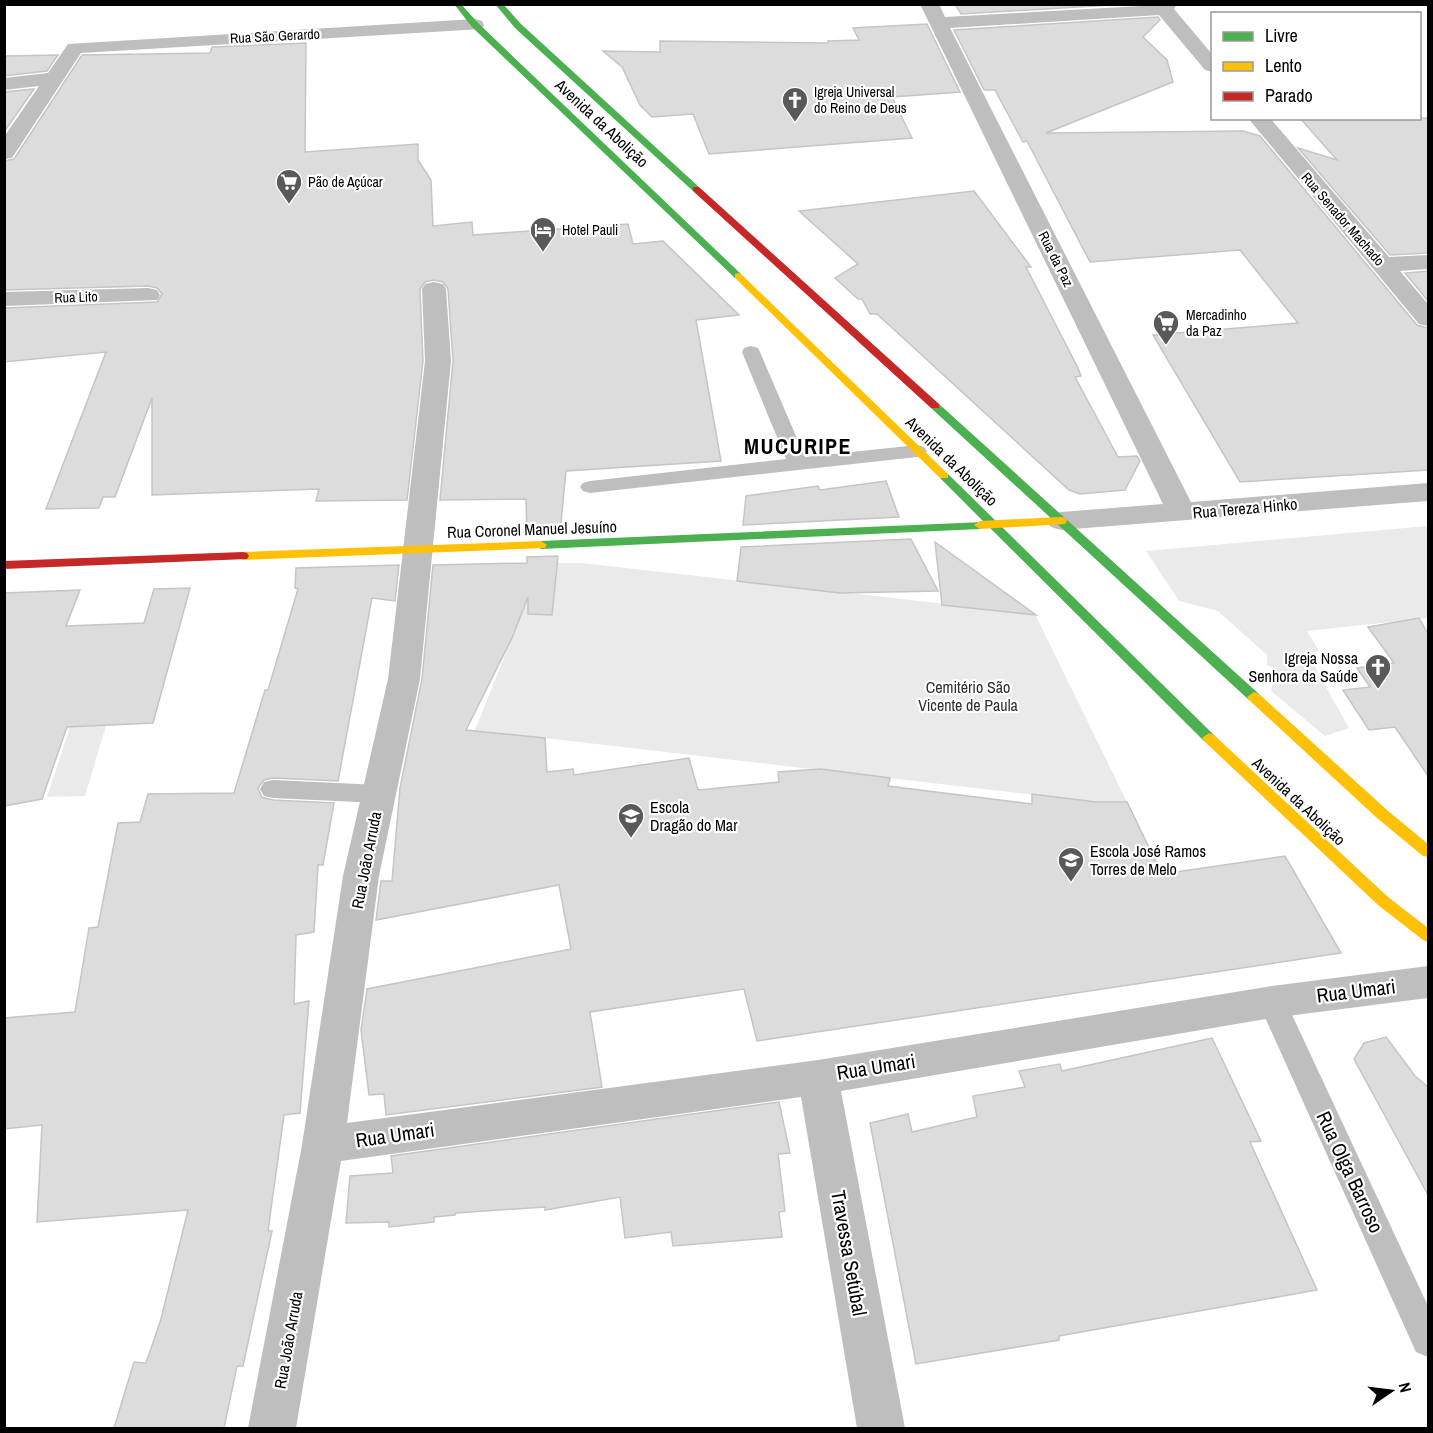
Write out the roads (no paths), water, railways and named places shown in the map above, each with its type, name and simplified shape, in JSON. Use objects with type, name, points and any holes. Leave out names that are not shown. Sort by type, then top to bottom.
[{"type":"main road","name":"Avenida da Abolição","points":[[457,4],[475,25],[993,524],[1222,751],[1383,901],[1428,936]]},
{"type":"main road","name":"Avenida da Abolição","points":[[498,4],[518,26],[1382,814],[1428,852]]},
{"type":"main road","points":[[475,25],[518,26]]},
{"type":"main road","points":[[718,257],[760,246]]},
{"type":"main road","name":"Rua Coronel Manuel Jesuíno","points":[[4,565],[418,550],[1061,521]]},
{"type":"street","points":[[933,14],[1166,7],[1211,65]]},
{"type":"street","name":"Rua da Paz","points":[[933,14],[1182,513]]},
{"type":"street","name":"Rua São Gerardo","points":[[52,80],[75,48],[475,25]]},
{"type":"street","points":[[4,84],[52,80]]},
{"type":"street","points":[[4,153],[52,80]]},
{"type":"street","name":"Rua Senador Machado","points":[[1260,120],[1428,319]]},
{"type":"street","points":[[1383,266],[1428,262]]},
{"type":"street","name":"Rua João Arruda","points":[[272,1428],[323,1145],[361,876],[404,679],[438,361],[434,290]]},
{"type":"street","name":"Rua Lito","points":[[4,299],[148,295]]},
{"type":"street","name":"Rua Tereza Hinko","points":[[1061,521],[1428,492]]},
{"type":"street","name":"Rua Umari","points":[[323,1145],[818,1077],[1272,1002],[1428,982]]},
{"type":"street","name":"Travessa Setúbal","points":[[818,1077],[881,1428]]},
{"type":"lane","points":[[751,352],[798,465]]},
{"type":"lane","points":[[590,487],[917,451]]},
{"type":"lane","points":[[273,789],[379,794]]},
{"type":"lane","name":"Rua Olga Barroso","points":[[1272,1002],[1428,1341]]},
{"type":"place","name":"Igreja Universal do Reino de Deus","points":[[795,123]]},
{"type":"place","name":"Pão de Açúcar","points":[[289,205]]},
{"type":"place","name":"Hotel Pauli","points":[[543,253]]},
{"type":"place","name":"Mercadinho da Paz","points":[[1166,346]]},
{"type":"place","name":"Igreja Nossa Senhora da Saúde","points":[[1378,690]]},
{"type":"place","name":"Escola Dragão do Mar","points":[[631,839]]},
{"type":"place","name":"Escola José Ramos Torres de Melo","points":[[1071,883]]},
{"type":"district","name":"MUCURIPE","points":[[798,446]]},
{"type":"park label","name":"Cemitério São Vicente de Paula","points":[[968,696]]}]
